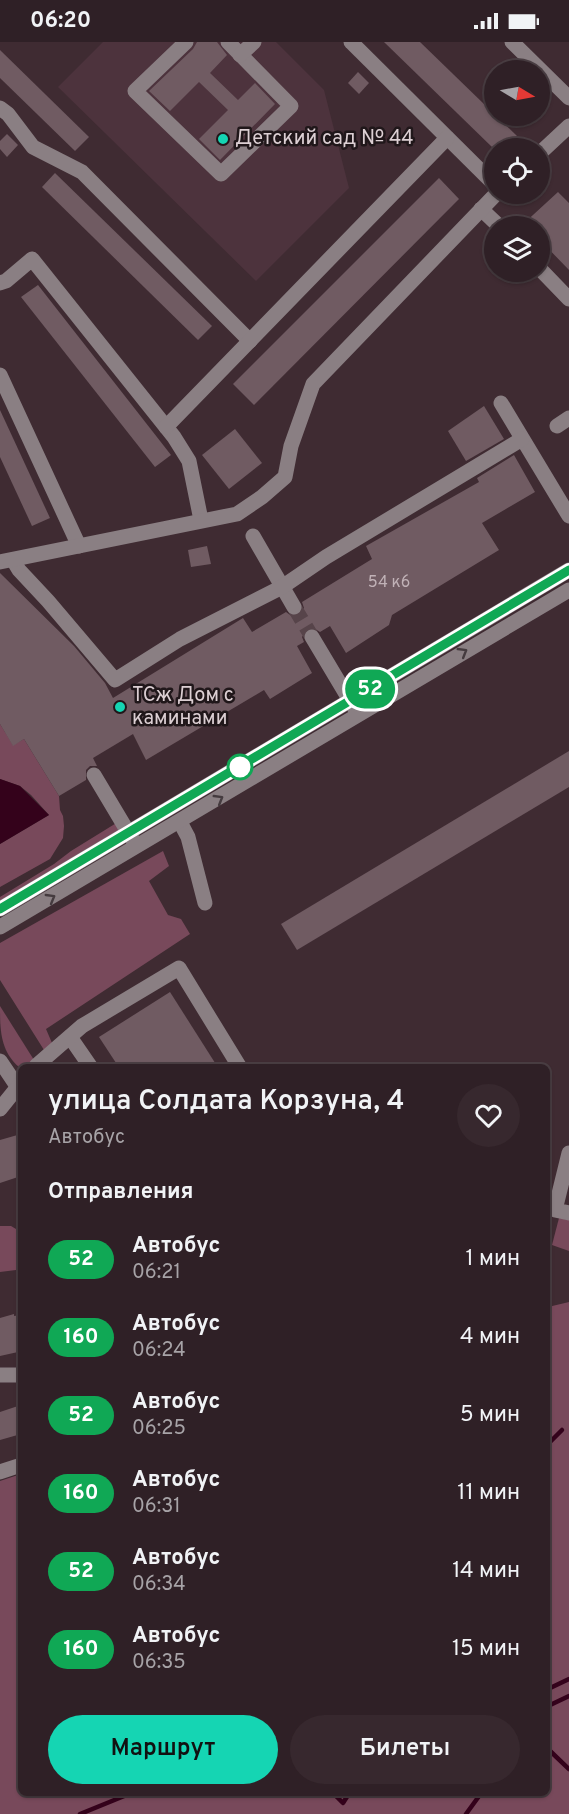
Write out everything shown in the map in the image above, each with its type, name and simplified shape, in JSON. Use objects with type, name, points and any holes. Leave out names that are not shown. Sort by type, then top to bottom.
[{"type":"street","points":[[186,42],[135,91],[221,174],[291,105],[228,42]]},
{"type":"street","points":[[240,55],[254,42]]},
{"type":"street","points":[[351,42],[484,174]]},
{"type":"street","points":[[512,42],[569,98]]},
{"type":"street","points":[[3,114],[33,147],[82,172],[249,341]]},
{"type":"street","points":[[550,144],[568,129]]},
{"type":"street","points":[[166,427],[447,138]]},
{"type":"street","points":[[6,561],[237,514],[262,497],[285,477],[291,446],[313,384],[486,204]]},
{"type":"street","points":[[482,208],[490,216]]},
{"type":"street","points":[[0,283],[6,281],[32,259],[166,427],[189,460],[201,520]]},
{"type":"street","points":[[550,279],[569,299]]},
{"type":"street","points":[[0,375],[79,546]]},
{"type":"street","points":[[501,403],[569,516]]},
{"type":"street","points":[[6,561],[20,570],[115,680],[180,639],[282,586],[522,439]]},
{"type":"street","points":[[253,536],[294,607]]},
{"type":"street","points":[[0,927],[350,701],[569,570]]},
{"type":"street","points":[[0,909],[133,841],[180,822],[569,590]]},
{"type":"street","points":[[312,637],[358,715]]},
{"type":"street","points":[[94,775],[133,841]]},
{"type":"street","points":[[180,822],[188,837],[205,903]]},
{"type":"street","points":[[38,1064],[82,1026],[179,968],[238,1064]]},
{"type":"street","points":[[70,1037],[89,1064]]},
{"type":"street","points":[[0,1062],[18,1085]]},
{"type":"street","points":[[0,1109],[18,1090]]},
{"type":"street","points":[[557,1210],[569,1153]]},
{"type":"street","points":[[0,1375],[18,1375]]},
{"type":"street","points":[[0,1472],[18,1466]]},
{"type":"shaded area","name":"Детский сад № 44","points":[[103,42],[276,42],[324,90],[349,188],[256,281],[58,87]]},
{"type":"shaded area","points":[[0,724],[13,745],[24,739],[59,796],[64,826],[63,838],[50,859],[0,887],[0,844],[49,815],[20,786],[0,779]]},
{"type":"shaded area","points":[[0,779],[20,786],[49,815],[0,844]]},
{"type":"shaded area","points":[[118,822],[122,828],[0,902],[0,897]]},
{"type":"shaded area","points":[[163,851],[169,866],[149,881],[168,915],[181,919],[190,934],[46,1029],[52,1043],[44,1050],[0,980],[0,943]]},
{"type":"shaded area","points":[[0,1006],[34,1060],[30,1064],[18,1064],[18,1066],[13,1061],[5,1047],[1,1031]]},
{"type":"shaded area","points":[[559,1218],[569,1220],[569,1251],[552,1245]]},
{"type":"shaded area","points":[[0,1226],[11,1226],[18,1230],[18,1268],[16,1270],[0,1272]]},
{"type":"shaded area","points":[[569,1302],[569,1814],[0,1814],[0,1481],[18,1475],[18,1796],[550,1796],[550,1307]]},
{"type":"building","points":[[197,42],[217,42],[227,55],[210,73],[238,100],[255,83],[275,104],[220,160],[199,139],[228,110],[199,82],[170,111],[149,91],[193,49]]},
{"type":"building","points":[[384,42],[420,42],[484,104],[484,126],[507,126],[517,136],[484,139]]},
{"type":"building","points":[[0,50],[89,137],[75,151],[0,78]]},
{"type":"building","points":[[358,72],[369,83],[359,94],[348,83]]},
{"type":"building","points":[[7,134],[18,145],[7,157],[0,149],[0,141]]},
{"type":"building","points":[[55,173],[212,326],[198,340],[42,187]]},
{"type":"building","points":[[439,178],[459,199],[254,405],[233,384]]},
{"type":"building","points":[[558,192],[569,203],[569,270],[550,250],[550,216],[532,216],[545,204],[550,204],[550,199]]},
{"type":"building","points":[[38,285],[171,455],[155,467],[21,297]]},
{"type":"building","points":[[484,406],[504,439],[466,461],[448,431]]},
{"type":"building","points":[[0,410],[50,518],[32,526],[0,457]]},
{"type":"building","points":[[235,429],[262,463],[229,489],[202,455]]},
{"type":"building","points":[[514,455],[535,492],[482,523],[499,550],[392,615],[389,625],[346,653],[330,626],[320,632],[312,627],[307,629],[302,637],[304,642],[297,646],[312,673],[270,699],[264,690],[146,760],[133,734],[93,758],[97,766],[90,766],[86,770],[86,780],[59,796],[24,739],[13,746],[0,724],[0,573],[74,646],[105,683],[113,698],[243,618],[252,632],[286,612],[293,617],[299,615],[304,608],[302,602],[372,559],[366,546],[479,482],[477,478]]},
{"type":"building","points":[[207,546],[211,564],[191,567],[188,550]]},
{"type":"building","points":[[569,751],[569,787],[297,950],[281,924]]},
{"type":"building","points":[[170,992],[216,1064],[117,1064],[99,1037]]},
{"type":"building","points":[[18,1135],[18,1177],[0,1183],[0,1140]]},
{"type":"building","points":[[14,1314],[14,1316],[18,1315],[18,1352],[0,1356],[0,1318]]},
{"type":"building","points":[[18,1406],[18,1435],[0,1440],[0,1412]]},
{"type":"waterway","points":[[550,1442],[562,1430]]},
{"type":"waterway","points":[[550,1688],[569,1679]]},
{"type":"waterway","points":[[550,1705],[569,1696]]},
{"type":"waterway","points":[[550,1751],[569,1769]]},
{"type":"waterway","points":[[80,1814],[124,1796]]},
{"type":"waterway","points":[[336,1796],[343,1803],[347,1796]]},
{"type":"waterway","points":[[466,1814],[479,1796]]},
{"type":"tunnel","points":[[294,607],[312,637]]},
{"type":"bus line","name":"52","points":[[0,909],[569,570]]},
{"type":"place","name":"Детский сад № 44","points":[[223,139]]},
{"type":"place","name":"ТСж Дом с каминами","points":[[120,707]]}]
